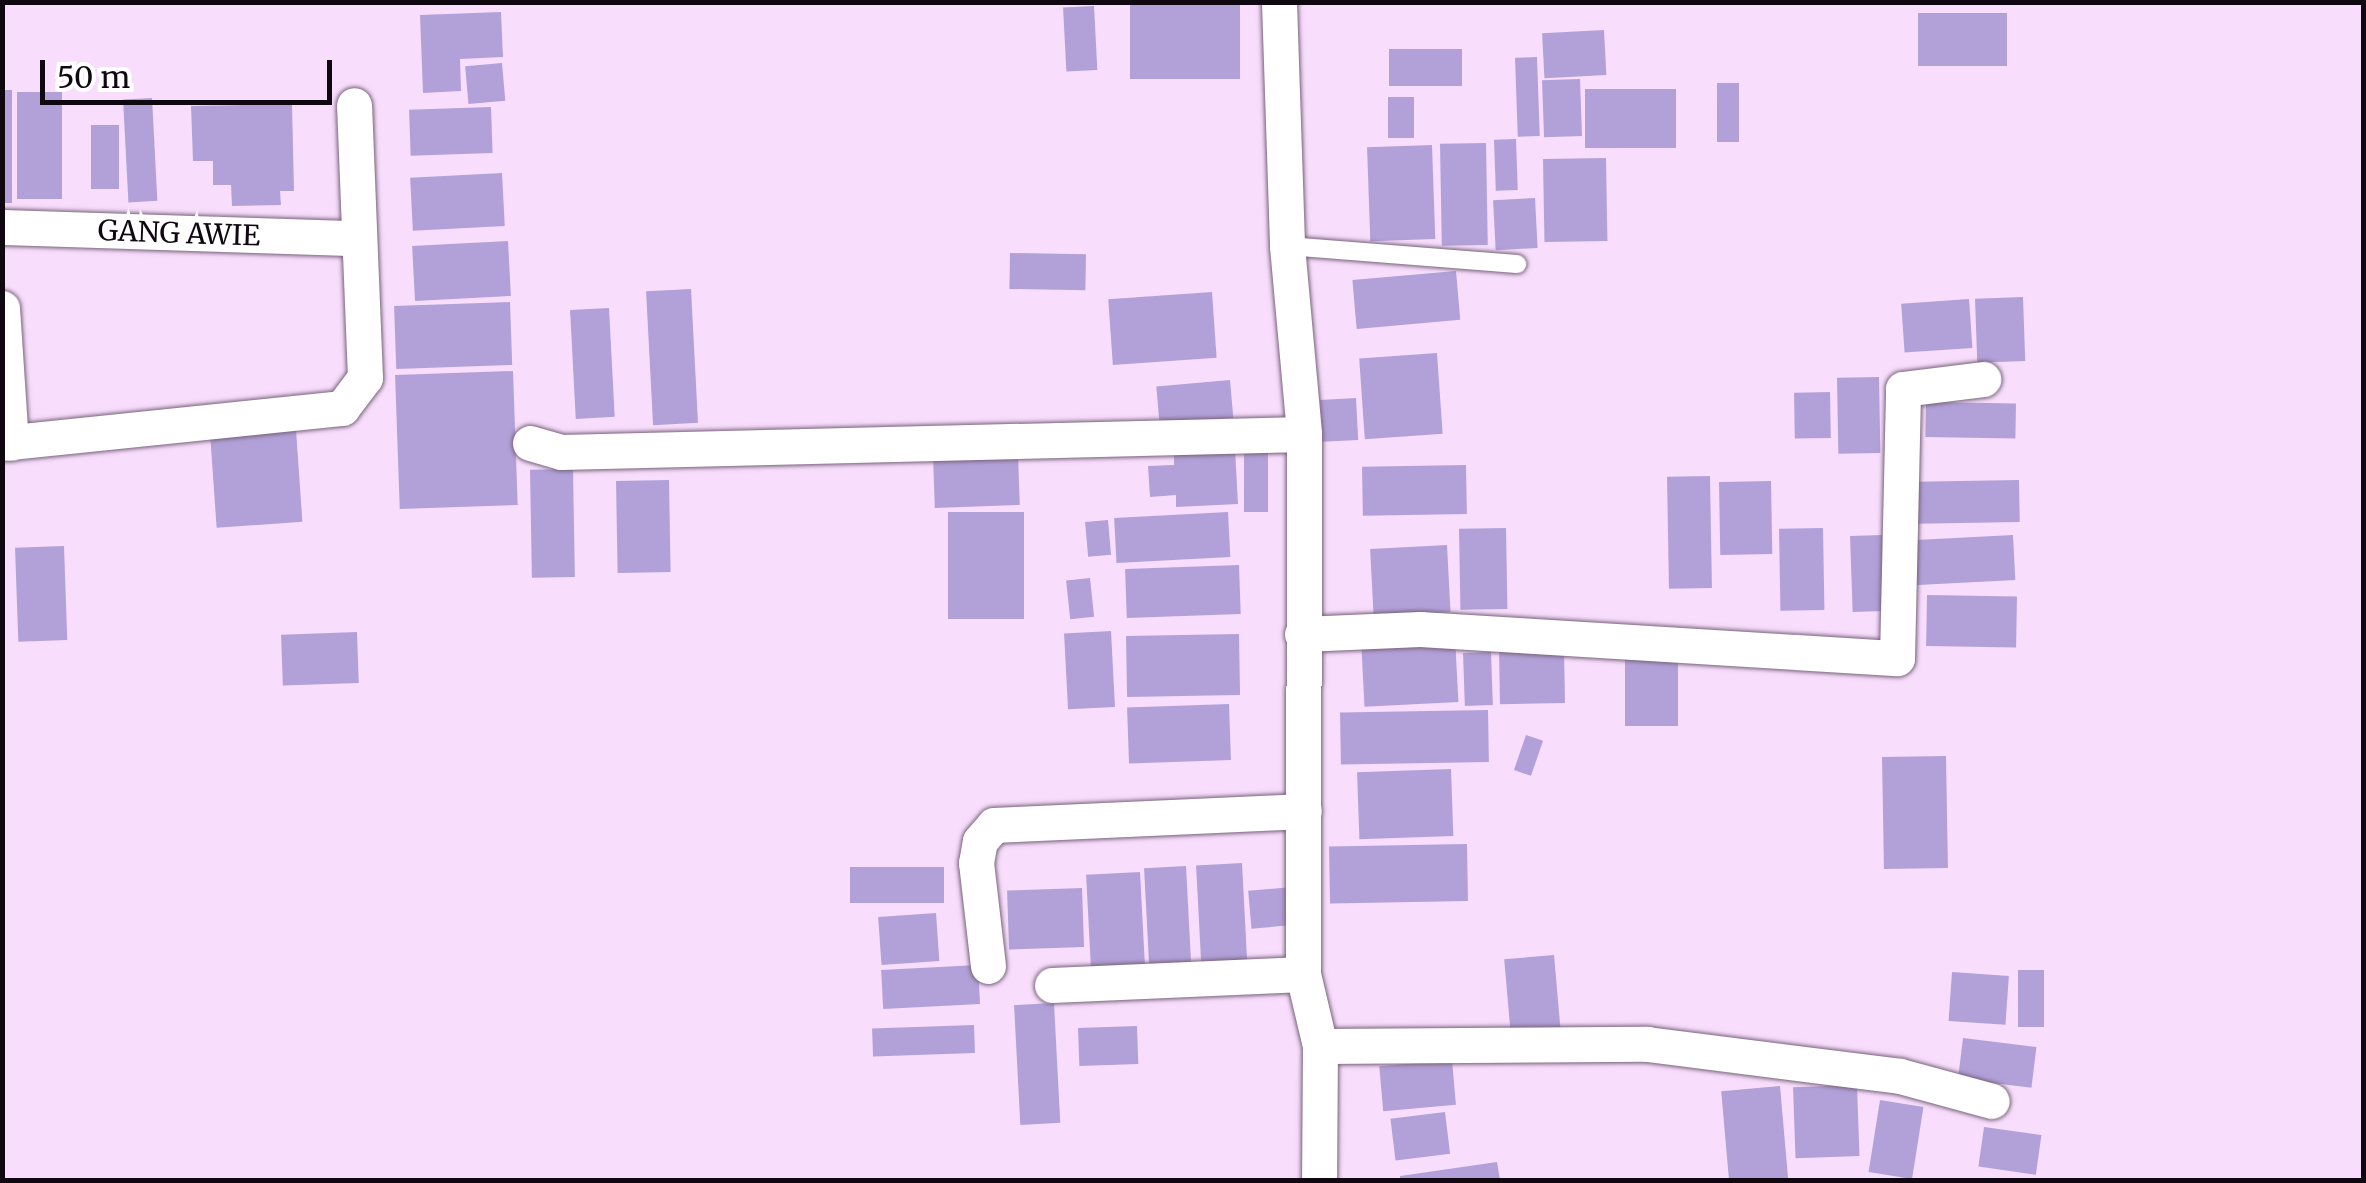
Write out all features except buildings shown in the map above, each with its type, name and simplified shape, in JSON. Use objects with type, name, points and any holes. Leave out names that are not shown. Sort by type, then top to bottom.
[{"type":"street","points":[[1279,2],[1286,246],[1304,434],[1304,974],[1320,1046],[1319,1180]]},
{"type":"street","points":[[2,308],[7,443],[342,408],[364,378],[355,238],[354,106]]},
{"type":"street","name":"GANG AWIE","points":[[2,227],[355,238]]},
{"type":"street","points":[[1302,634],[1420,629],[1897,658],[1903,388],[1982,378]]},
{"type":"street","points":[[530,443],[561,452],[1304,434]]},
{"type":"street","points":[[988,966],[976,863],[980,841],[994,825],[1304,811]]},
{"type":"street","points":[[1052,985],[1304,974]]},
{"type":"street","points":[[1320,1046],[1647,1044],[1900,1076],[1992,1101]]},
{"type":"lane","points":[[1286,246],[1517,264]]}]
